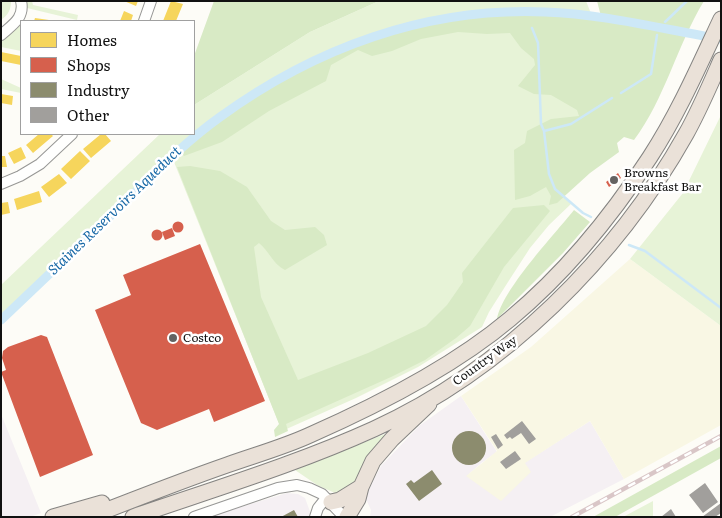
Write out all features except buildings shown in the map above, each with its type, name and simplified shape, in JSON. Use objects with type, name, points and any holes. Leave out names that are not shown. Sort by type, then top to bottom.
[{"type":"highway","name":"Country Way","points":[[168,486],[317,432],[373,405],[436,371],[510,320],[565,266],[606,218],[650,158],[700,65],[721,19]]},
{"type":"highway","name":"Country Way","points":[[133,517],[316,454],[376,428],[439,394],[485,363],[517,338],[560,298],[609,246],[651,189],[687,133],[721,60]]},
{"type":"highway","points":[[345,517],[358,499],[361,487],[373,461],[392,439],[412,422],[439,394]]},
{"type":"highway","points":[[53,517],[168,486]]},
{"type":"highway","points":[[90,517],[168,486]]},
{"type":"highway","points":[[328,500],[340,500],[361,487]]},
{"type":"street","points":[[1,35],[21,17],[21,1]]},
{"type":"street","points":[[144,20],[151,1]]},
{"type":"street","points":[[1,184],[20,176],[40,164],[71,135]]},
{"type":"street","points":[[194,517],[289,485],[309,488],[328,500],[345,517]]},
{"type":"street","points":[[315,517],[318,508],[328,500]]},
{"type":"shaded area","points":[[630,259],[721,326],[721,425],[624,479],[590,421],[525,463],[531,472],[501,501],[466,476],[497,451],[461,396],[531,347]]},
{"type":"shaded area","points":[[461,396],[497,452],[467,476],[524,463],[590,421],[624,479],[550,517],[370,517],[371,510],[365,497],[381,466],[419,426]]},
{"type":"shaded area","points":[[1,414],[41,513],[30,517],[1,517]]},
{"type":"shaded area","points":[[287,493],[298,494],[305,498],[312,517],[208,517]]},
{"type":"green space","points":[[1,1],[11,1],[9,12],[1,20]]},
{"type":"green space","points":[[26,1],[32,1],[33,5],[78,15],[77,20],[27,8]]},
{"type":"green space","points":[[214,1],[379,1],[310,32],[195,104],[195,53]]},
{"type":"green space","points":[[379,1],[586,1],[615,86],[556,190],[572,203],[549,225],[530,248],[489,312],[482,327],[418,367],[356,398],[282,431],[172,157],[1,320],[1,285],[159,135],[195,135],[195,104],[310,32]]},
{"type":"green space","points":[[597,1],[704,1],[686,36],[663,90],[634,140],[624,137],[617,143],[619,152],[590,173],[557,203],[549,205],[551,196],[546,187],[530,196],[515,200],[514,150],[525,143],[527,131],[551,119],[579,116],[577,110],[551,95],[534,94],[518,86],[535,65],[534,59],[521,48],[510,33],[458,32],[421,39],[392,51],[372,56],[358,50],[331,65],[326,81],[269,111],[222,142],[184,156],[181,152],[205,132],[257,95],[312,65],[360,44],[445,15],[509,9],[544,14],[559,11],[573,16],[602,20]]},
{"type":"green space","points":[[20,23],[20,51],[1,47],[1,41]]},
{"type":"green space","points":[[1,79],[20,88],[20,93],[1,89]]},
{"type":"green space","points":[[721,115],[721,326],[630,259],[683,193]]},
{"type":"green space","points":[[190,166],[220,171],[247,187],[271,221],[285,230],[315,227],[324,235],[327,245],[285,270],[277,264],[259,243],[254,247],[261,297],[298,380],[368,353],[426,326],[447,305],[463,282],[462,273],[513,208],[544,205],[550,211],[504,267],[470,326],[456,338],[425,360],[286,424],[288,431],[275,437],[274,430],[279,424],[177,167]]},
{"type":"green space","points":[[574,210],[590,222],[563,253],[497,319],[508,293],[518,278]]},
{"type":"green space","points":[[395,430],[356,485],[344,493],[335,493],[317,485],[295,470]]},
{"type":"green space","points":[[721,446],[721,458],[615,517],[593,517]]},
{"type":"green space","points":[[653,501],[653,517],[623,517]]},
{"type":"waterway","points":[[665,22],[687,1]]},
{"type":"waterway","name":"Staines Reservoirs Aqueduct","points":[[1,320],[170,158],[207,127],[256,92],[333,52],[415,25],[457,17],[501,12],[567,13],[633,22],[721,39]]},
{"type":"waterway","points":[[532,28],[538,43],[541,124],[544,131],[549,174],[555,189],[583,213],[591,217]]},
{"type":"waterway","points":[[621,93],[651,74],[657,35]]},
{"type":"waterway","points":[[544,131],[571,124],[612,98]]},
{"type":"waterway","points":[[629,245],[645,251],[721,308]]},
{"type":"railway","points":[[572,517],[721,436]]},
{"type":"place","name":"Browns Breakfast Bar","points":[[614,180]]},
{"type":"place","name":"Costco","points":[[173,338]]}]
